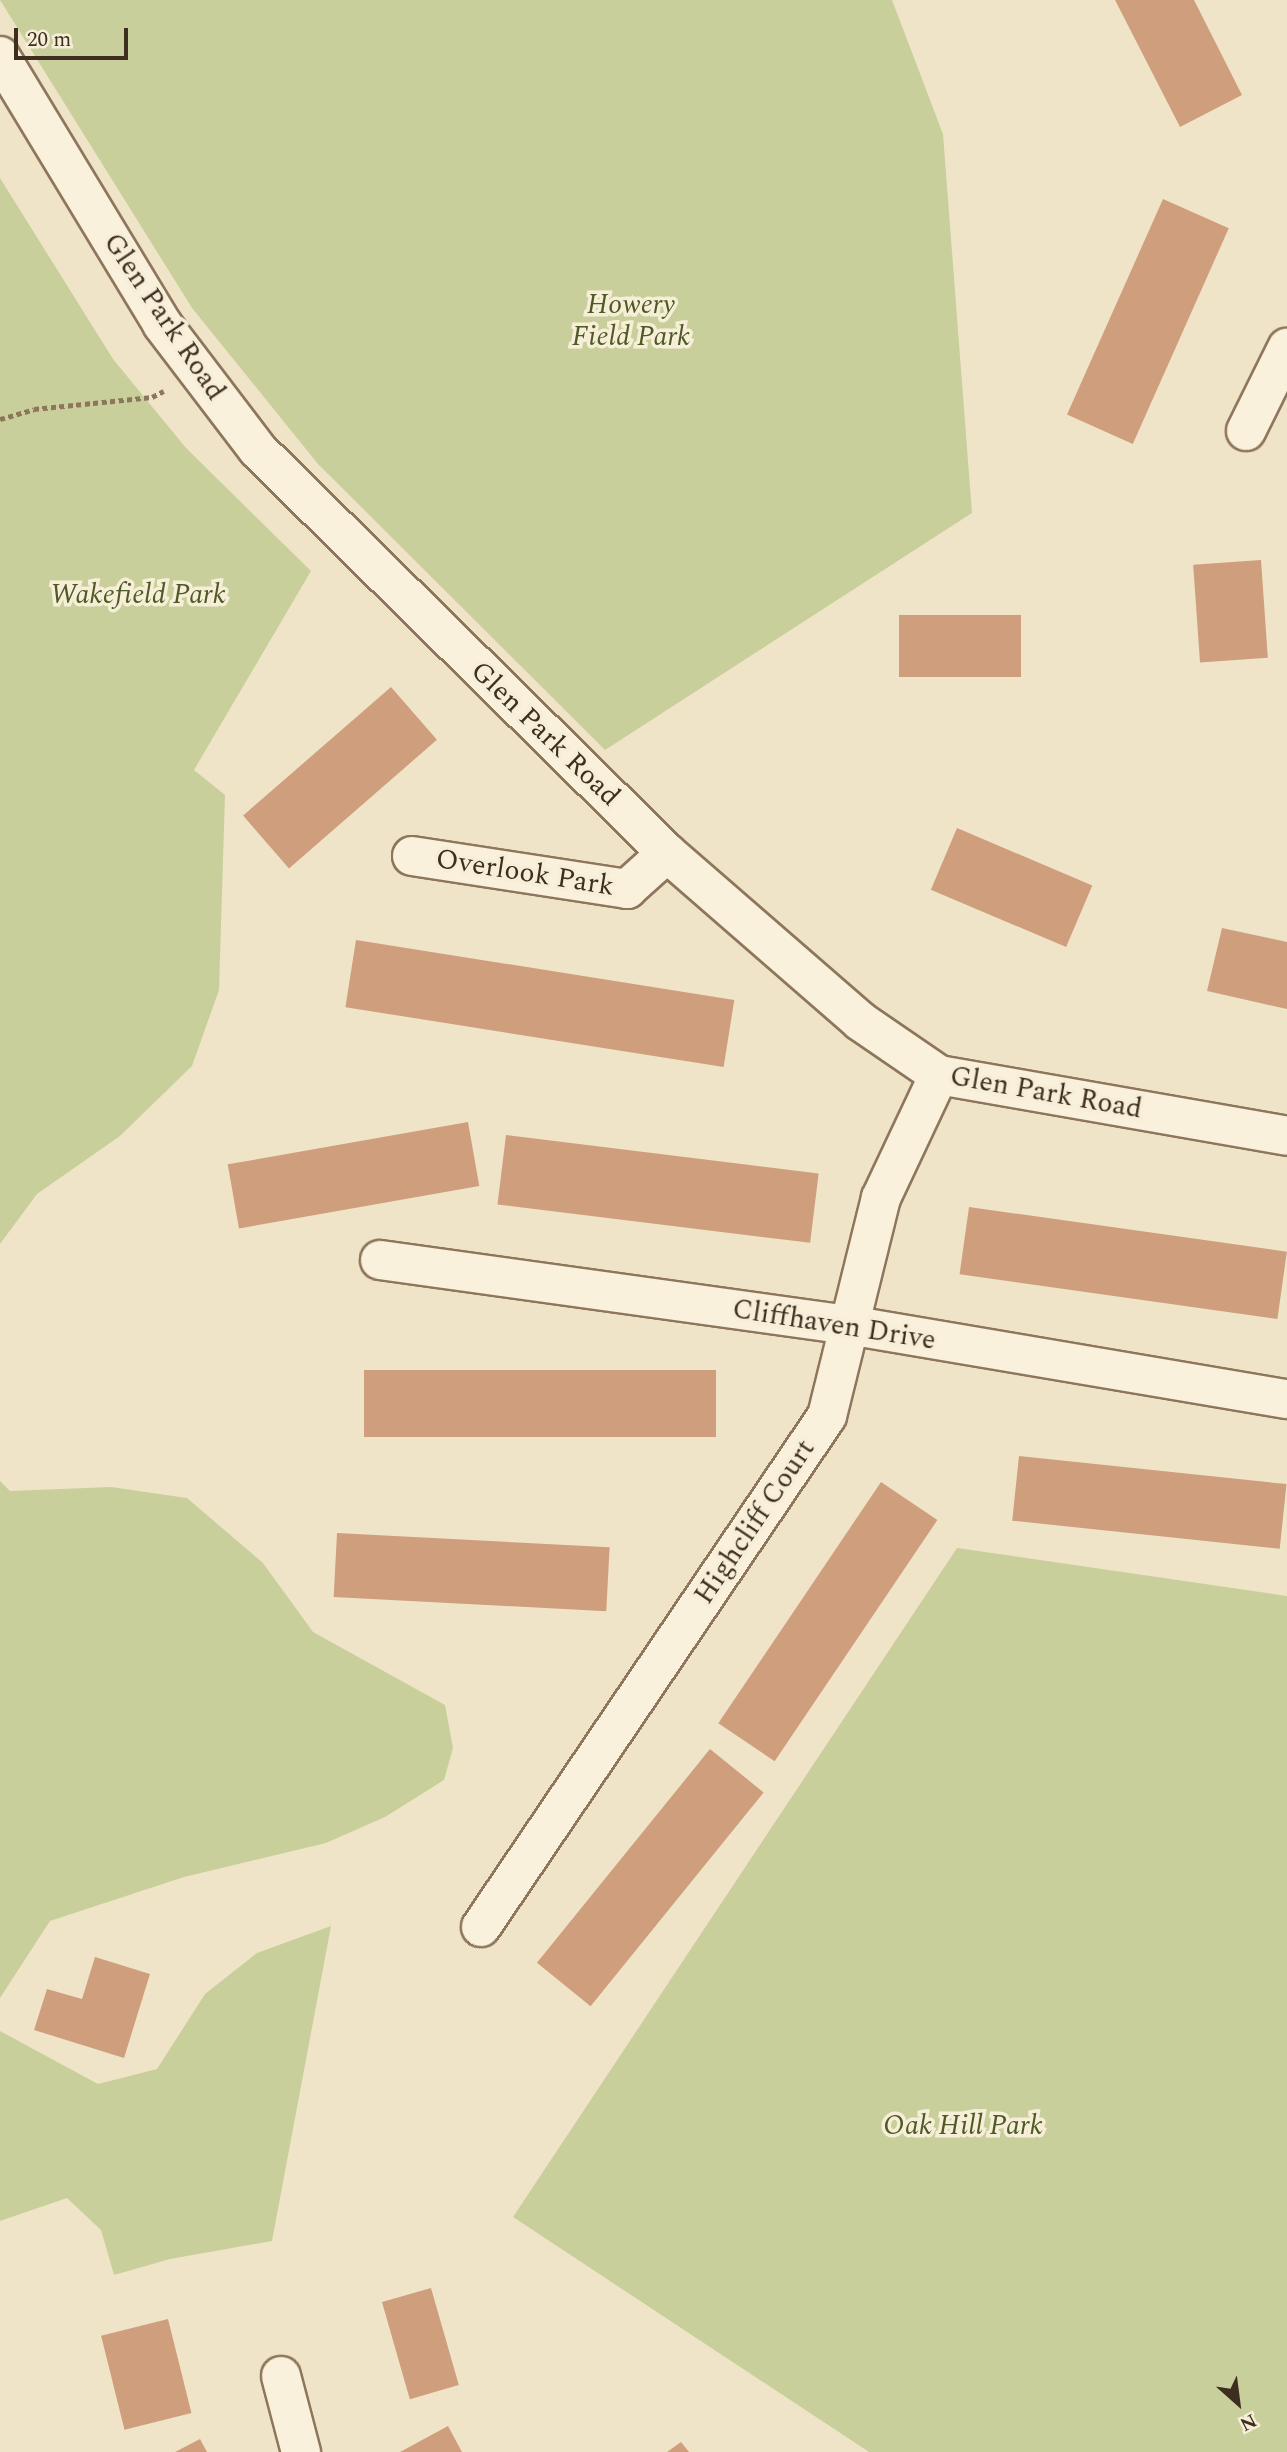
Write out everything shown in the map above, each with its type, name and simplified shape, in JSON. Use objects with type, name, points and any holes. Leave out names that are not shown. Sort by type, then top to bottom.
[{"type":"street","name":"Glen Park Road","points":[[0,56],[190,365],[258,450],[667,853],[860,1021],[939,1075],[1287,1136]]},
{"type":"street","points":[[1246,431],[1287,348]]},
{"type":"street","name":"Overlook Park","points":[[412,856],[627,889],[667,853]]},
{"type":"street","name":"Highcliff Court","points":[[481,1927],[827,1416],[881,1198],[939,1075]]},
{"type":"street","name":"Cliffhaven Drive","points":[[380,1260],[848,1325],[1287,1399]]},
{"type":"street","points":[[281,2376],[301,2452]]},
{"type":"path","points":[[0,419],[45,407],[152,397],[168,389],[169,380],[190,365]]},
{"type":"green space","name":"Howery Field Park","points":[[0,0],[892,0],[943,134],[972,513],[605,750],[318,464],[192,308]]},
{"type":"green space","name":"Wakefield Park","points":[[0,178],[113,359],[186,448],[311,571],[194,770],[225,795],[219,990],[192,1066],[120,1136],[37,1194],[0,1244]]},
{"type":"green space","points":[[0,1481],[10,1491],[111,1487],[187,1498],[263,1563],[313,1632],[445,1705],[453,1748],[444,1780],[385,1817],[326,1843],[184,1877],[50,1921],[0,1998]]},
{"type":"green space","name":"Oak Hill Park","points":[[957,1548],[1287,1596],[1287,2452],[869,2452],[513,2217]]},
{"type":"green space","points":[[331,1926],[272,2241],[170,2259],[114,2275],[101,2230],[67,2198],[0,2221],[0,2031],[98,2084],[157,2069],[205,1994],[257,1953]]},
{"type":"building","points":[[1115,0],[1194,0],[1242,95],[1180,127]]},
{"type":"building","points":[[1163,199],[1229,228],[1133,444],[1067,415]]},
{"type":"building","points":[[1261,560],[1268,658],[1200,663],[1193,565]]},
{"type":"building","points":[[899,615],[1021,615],[1021,677],[899,677]]},
{"type":"building","points":[[391,687],[437,740],[289,868],[243,816]]},
{"type":"building","points":[[957,828],[1092,885],[1066,947],[931,890]]},
{"type":"building","points":[[1222,928],[1287,942],[1287,1009],[1207,991]]},
{"type":"building","points":[[356,940],[734,1000],[724,1067],[345,1007]]},
{"type":"building","points":[[468,1122],[479,1186],[239,1228],[228,1164]]},
{"type":"building","points":[[506,1135],[819,1173],[810,1243],[497,1204]]},
{"type":"building","points":[[969,1207],[1287,1252],[1277,1319],[960,1274]]},
{"type":"building","points":[[364,1370],[716,1370],[716,1437],[364,1437]]},
{"type":"building","points":[[1019,1456],[1287,1484],[1280,1549],[1012,1521]]},
{"type":"building","points":[[881,1482],[937,1520],[775,1761],[718,1723]]},
{"type":"building","points":[[337,1533],[610,1547],[606,1611],[334,1597]]},
{"type":"building","points":[[710,1749],[764,1792],[591,2006],[537,1963]]},
{"type":"building","points":[[95,1957],[150,1974],[124,2058],[34,2030],[47,1989],[82,1999]]},
{"type":"building","points":[[431,2288],[459,2385],[410,2399],[382,2302]]},
{"type":"building","points":[[168,2319],[191,2413],[125,2430],[101,2336]]},
{"type":"building","points":[[448,2426],[462,2452],[400,2452]]},
{"type":"building","points":[[200,2439],[207,2452],[175,2452]]},
{"type":"building","points":[[681,2442],[689,2452],[667,2452]]}]
